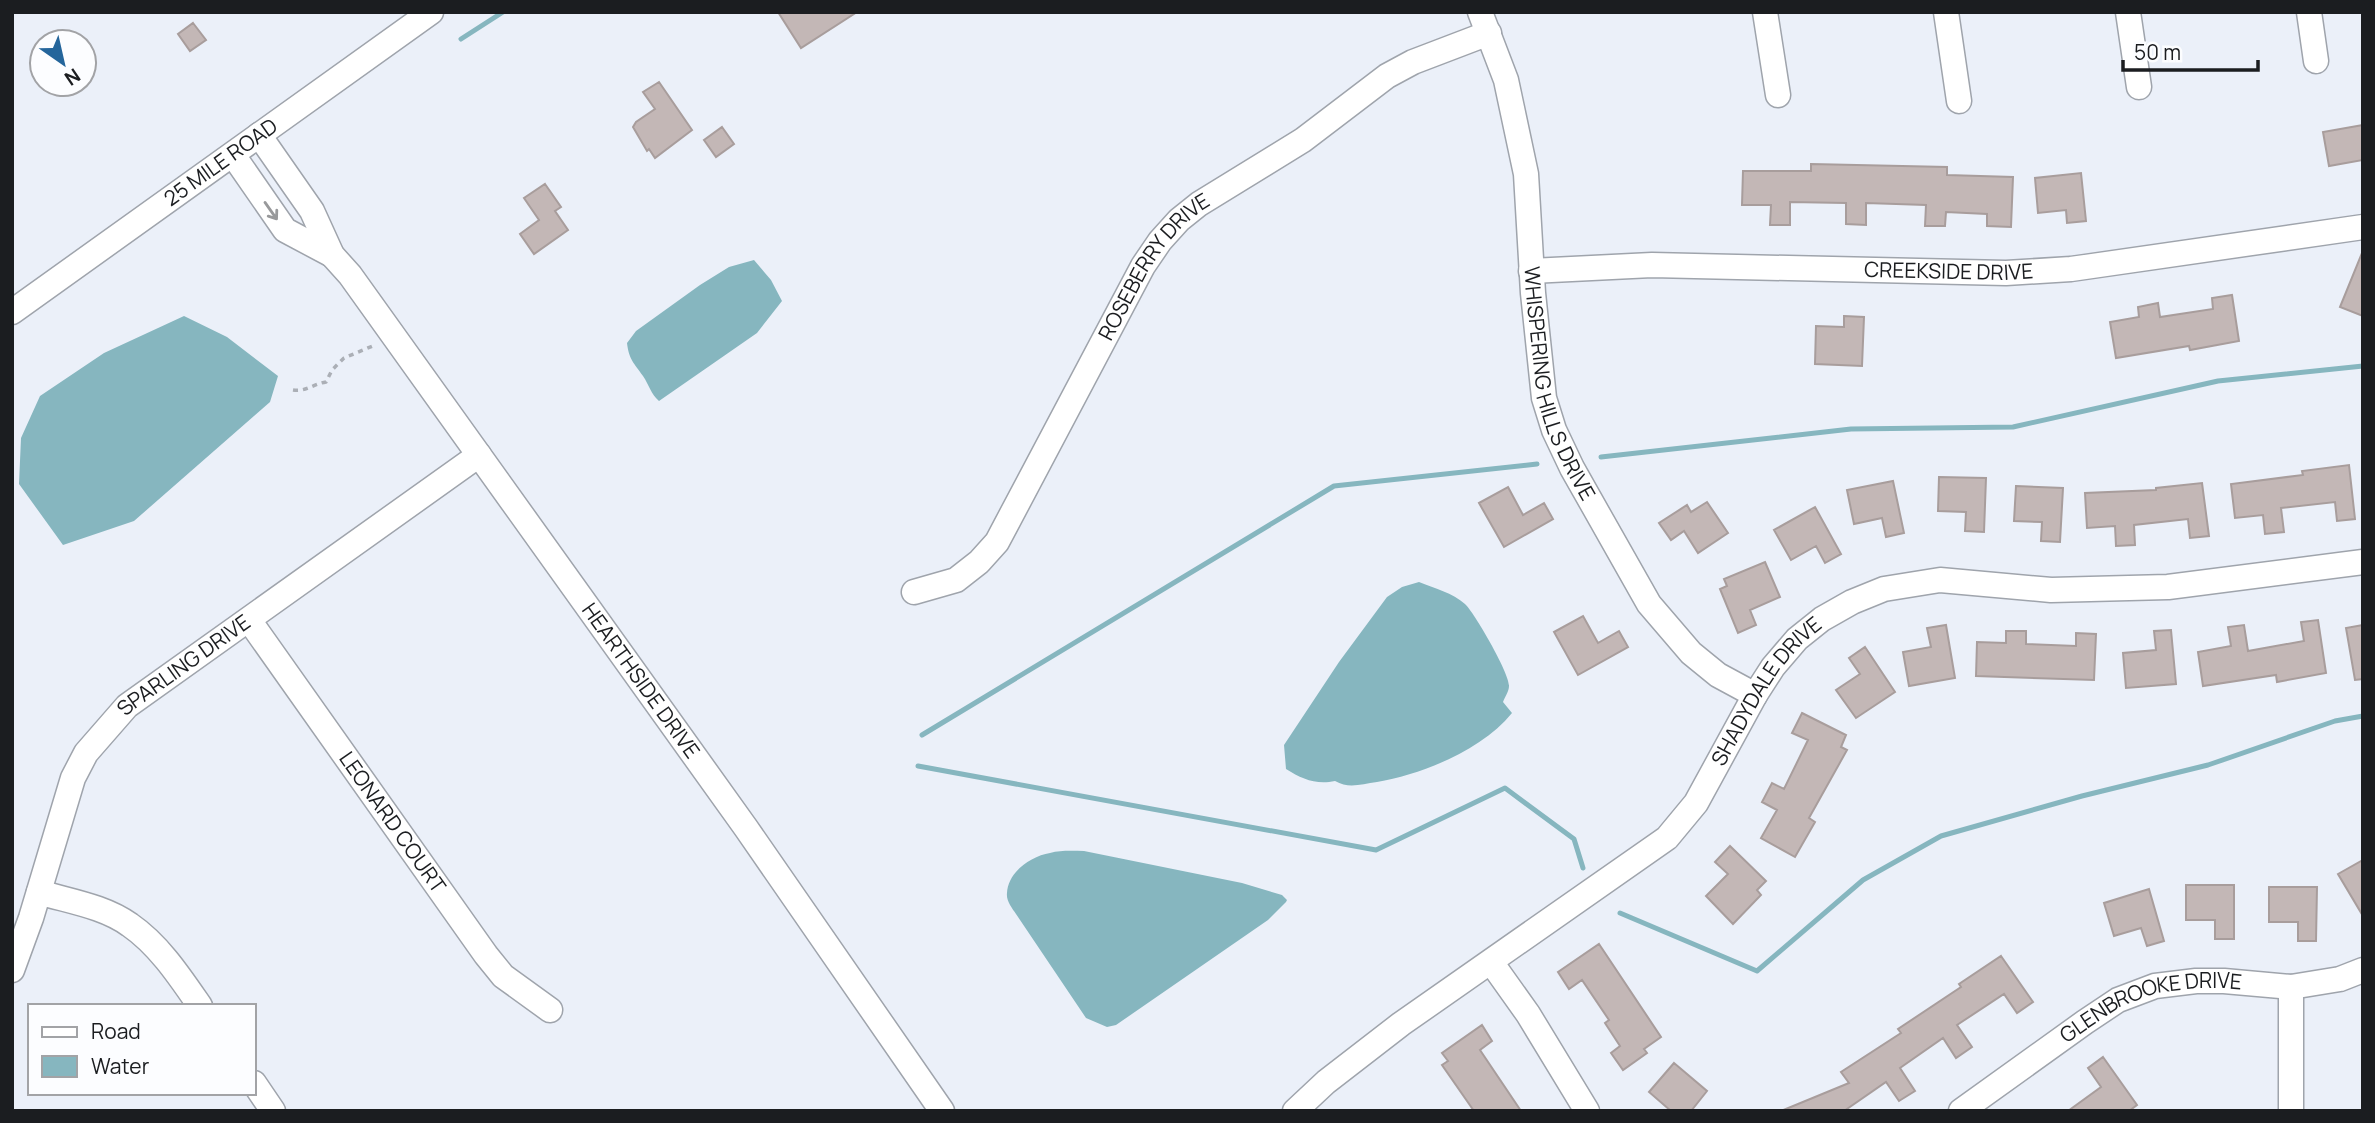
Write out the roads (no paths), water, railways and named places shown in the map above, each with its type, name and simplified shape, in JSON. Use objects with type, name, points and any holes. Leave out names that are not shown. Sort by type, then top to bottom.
[{"type":"street","points":[[1765,12],[1777,95]]},
{"type":"street","points":[[1946,12],[1959,101]]},
{"type":"street","points":[[2128,12],[2139,88]]},
{"type":"street","points":[[2309,12],[2316,61]]},
{"type":"street","name":"25 MILE ROAD","points":[[12,312],[233,155],[417,16]]},
{"type":"street","name":"WHISPERING HILLS DRIVE","points":[[1485,23],[1506,80],[1526,174],[1531,271],[1544,398],[1554,430],[1572,468],[1649,604],[1691,653],[1718,675],[1755,695]]},
{"type":"street","name":"ROSEBERRY DRIVE","points":[[914,592],[956,580],[979,562],[997,542],[1143,266],[1178,220],[1223,187],[1303,140],[1387,76],[1485,23]]},
{"type":"street","name":"HEARTHSIDE DRIVE","points":[[260,135],[312,211],[332,255],[350,275],[746,828],[942,1111]]},
{"type":"street","name":"HEARTHSIDE DRIVE","points":[[233,155],[285,230],[332,255]]},
{"type":"street","name":"CREEKSIDE DRIVE","points":[[1531,271],[1652,265],[1921,273],[2019,272],[2071,269],[2363,227]]},
{"type":"street","name":"SPARLING DRIVE","points":[[12,970],[39,892],[73,778],[86,753],[127,706],[479,455]]},
{"type":"street","name":"SHADYDALE DRIVE","points":[[1294,1111],[1325,1082],[1401,1024],[1667,838],[1696,803],[1773,667],[1797,639],[1822,619],[1852,602],[1884,589],[1940,580],[2052,590],[2168,587],[2363,562]]},
{"type":"street","name":"LEONARD COURT","points":[[249,620],[486,955],[503,976],[550,1010]]},
{"type":"street","points":[[39,892],[107,912],[130,925],[172,966],[199,1004]]},
{"type":"street","points":[[1491,962],[1528,1014],[1587,1111]]},
{"type":"street","name":"GLENBROOKE DRIVE","points":[[1961,1111],[2085,1021],[2118,1000],[2155,986],[2224,981],[2291,987],[2340,979],[2363,970]]},
{"type":"street","points":[[2291,987],[2291,1111]]},
{"type":"street","points":[[256,1086],[273,1111]]},
{"type":"water","points":[[754,260],[771,280],[782,301],[757,333],[659,401],[632,361],[627,343],[636,331],[700,285],[729,267]]},
{"type":"water","points":[[184,316],[227,337],[278,376],[270,402],[134,521],[63,545],[19,484],[21,438],[40,396],[104,353]]},
{"type":"water","points":[[1419,582],[1455,597],[1470,609],[1504,669],[1509,686],[1503,702],[1512,713],[1485,738],[1468,749],[1432,766],[1395,778],[1350,785],[1335,781],[1309,780],[1286,769],[1284,745],[1339,662],[1387,597],[1402,587]]},
{"type":"water","points":[[1084,851],[1242,883],[1282,895],[1287,900],[1268,920],[1116,1025],[1107,1027],[1086,1018],[1011,907],[1007,896],[1011,878],[1028,861],[1054,852]]},
{"type":"waterway","points":[[461,39],[503,12]]},
{"type":"waterway","points":[[1601,457],[1851,429],[2013,427],[2218,381],[2363,366]]},
{"type":"waterway","points":[[922,735],[1334,486],[1537,464]]},
{"type":"waterway","points":[[1620,913],[1757,971],[1863,880],[1941,836],[2082,796],[2208,765],[2335,721],[2363,716]]},
{"type":"waterway","points":[[918,766],[1376,850],[1505,788],[1574,839],[1583,868]]}]
